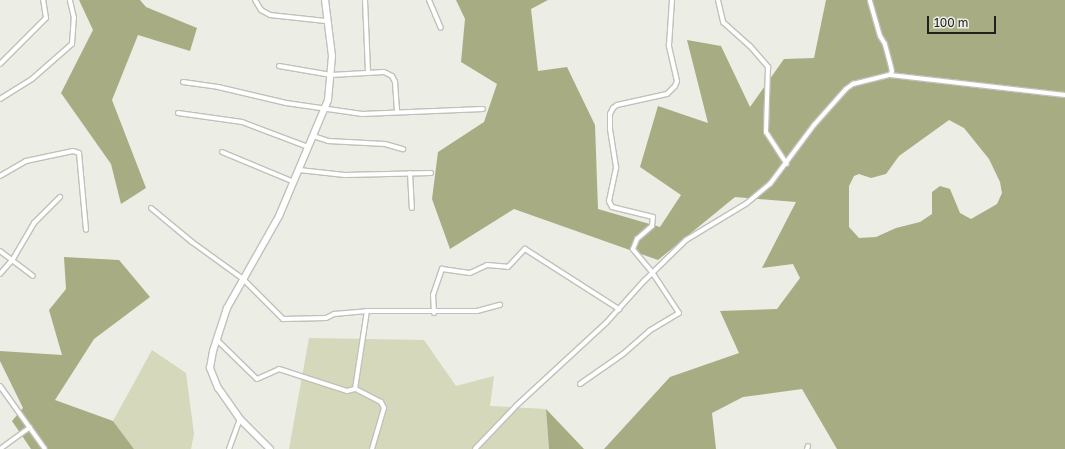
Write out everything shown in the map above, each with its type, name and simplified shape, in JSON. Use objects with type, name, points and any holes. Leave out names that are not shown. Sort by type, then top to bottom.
[{"type":"street","points":[[0,64],[46,18],[43,0]]},
{"type":"street","points":[[0,99],[32,79],[72,44],[74,18],[70,0]]},
{"type":"street","points":[[255,0],[260,10],[270,15],[326,21]]},
{"type":"street","points":[[270,449],[240,419],[213,378],[210,368],[216,338],[227,308],[242,278],[275,222],[294,182],[324,109],[331,75],[331,47],[326,21],[325,0]]},
{"type":"street","points":[[365,0],[368,73]]},
{"type":"street","points":[[429,0],[441,28]]},
{"type":"street","points":[[580,384],[623,354],[649,331],[679,314],[652,272],[633,249],[637,239],[652,226],[653,217],[612,206],[609,201],[616,167],[610,114],[618,105],[656,98],[667,94],[675,86],[677,81],[669,45],[672,0]]},
{"type":"street","points":[[718,0],[724,22],[750,46],[768,66],[766,132],[787,164]]},
{"type":"street","points":[[870,0],[880,36],[885,44],[892,71],[890,75]]},
{"type":"street","points":[[279,66],[331,75],[384,72],[392,76],[397,112]]},
{"type":"street","points":[[475,449],[499,423],[619,309],[652,272],[699,230],[736,210],[765,189],[787,164],[814,125],[846,89],[853,84],[890,75],[1065,95]]},
{"type":"street","points":[[183,82],[324,109],[362,114],[483,109]]},
{"type":"street","points":[[178,113],[242,122],[308,147]]},
{"type":"street","points":[[313,136],[328,141],[385,144],[403,149]]},
{"type":"street","points":[[0,176],[26,161],[73,151],[79,153],[86,230]]},
{"type":"street","points":[[222,152],[294,182]]},
{"type":"street","points":[[299,170],[344,176],[430,173]]},
{"type":"street","points":[[410,173],[412,208]]},
{"type":"street","points":[[0,274],[13,260],[34,223],[60,197]]},
{"type":"street","points":[[151,208],[192,242],[242,278],[282,319],[326,318],[334,314],[367,312],[434,313],[477,311],[500,304]]},
{"type":"street","points":[[434,313],[433,295],[442,269],[470,273],[487,265],[508,267],[525,249],[619,309]]},
{"type":"street","points":[[0,251],[32,276]]},
{"type":"street","points":[[355,389],[367,312]]},
{"type":"street","points":[[216,338],[257,379],[280,369],[347,391],[355,389],[381,402],[384,408],[372,449]]},
{"type":"street","points":[[0,386],[45,449]]},
{"type":"street","points":[[228,449],[240,419]]},
{"type":"street","points":[[0,449],[30,427]]},
{"type":"green space","points":[[79,0],[140,0],[146,7],[197,28],[190,51],[138,35],[112,100],[146,188],[121,204],[111,164],[61,93],[93,30]]},
{"type":"green space","points":[[456,0],[548,0],[531,9],[538,71],[567,67],[595,125],[598,209],[660,227],[681,195],[640,167],[658,106],[708,123],[687,40],[721,46],[750,107],[784,59],[814,58],[826,0],[1065,0],[1065,449],[837,449],[802,389],[743,397],[712,413],[716,449],[604,449],[670,377],[739,353],[720,311],[777,309],[800,278],[793,264],[762,268],[796,202],[735,197],[658,260],[514,209],[450,249],[432,199],[438,152],[484,122],[497,84],[461,62],[465,19]],"holes":[[[949,120],[964,128],[989,159],[1000,182],[1002,193],[997,204],[971,219],[960,213],[950,189],[940,186],[932,192],[932,214],[920,222],[896,228],[876,237],[859,238],[849,227],[849,186],[854,176],[859,174],[871,178],[886,174],[899,156]]]},
{"type":"green space","points":[[64,257],[119,260],[150,297],[94,339],[55,400],[113,421],[134,449],[31,449],[12,421],[23,408],[0,361],[0,351],[62,355],[49,310],[66,289]]},
{"type":"green space","points":[[309,338],[424,340],[456,386],[494,376],[490,406],[546,409],[549,449],[289,449]]},
{"type":"green space","points":[[152,350],[186,373],[194,434],[191,449],[134,449],[113,421]]},
{"type":"green space","points":[[546,409],[584,449],[549,449]]}]
